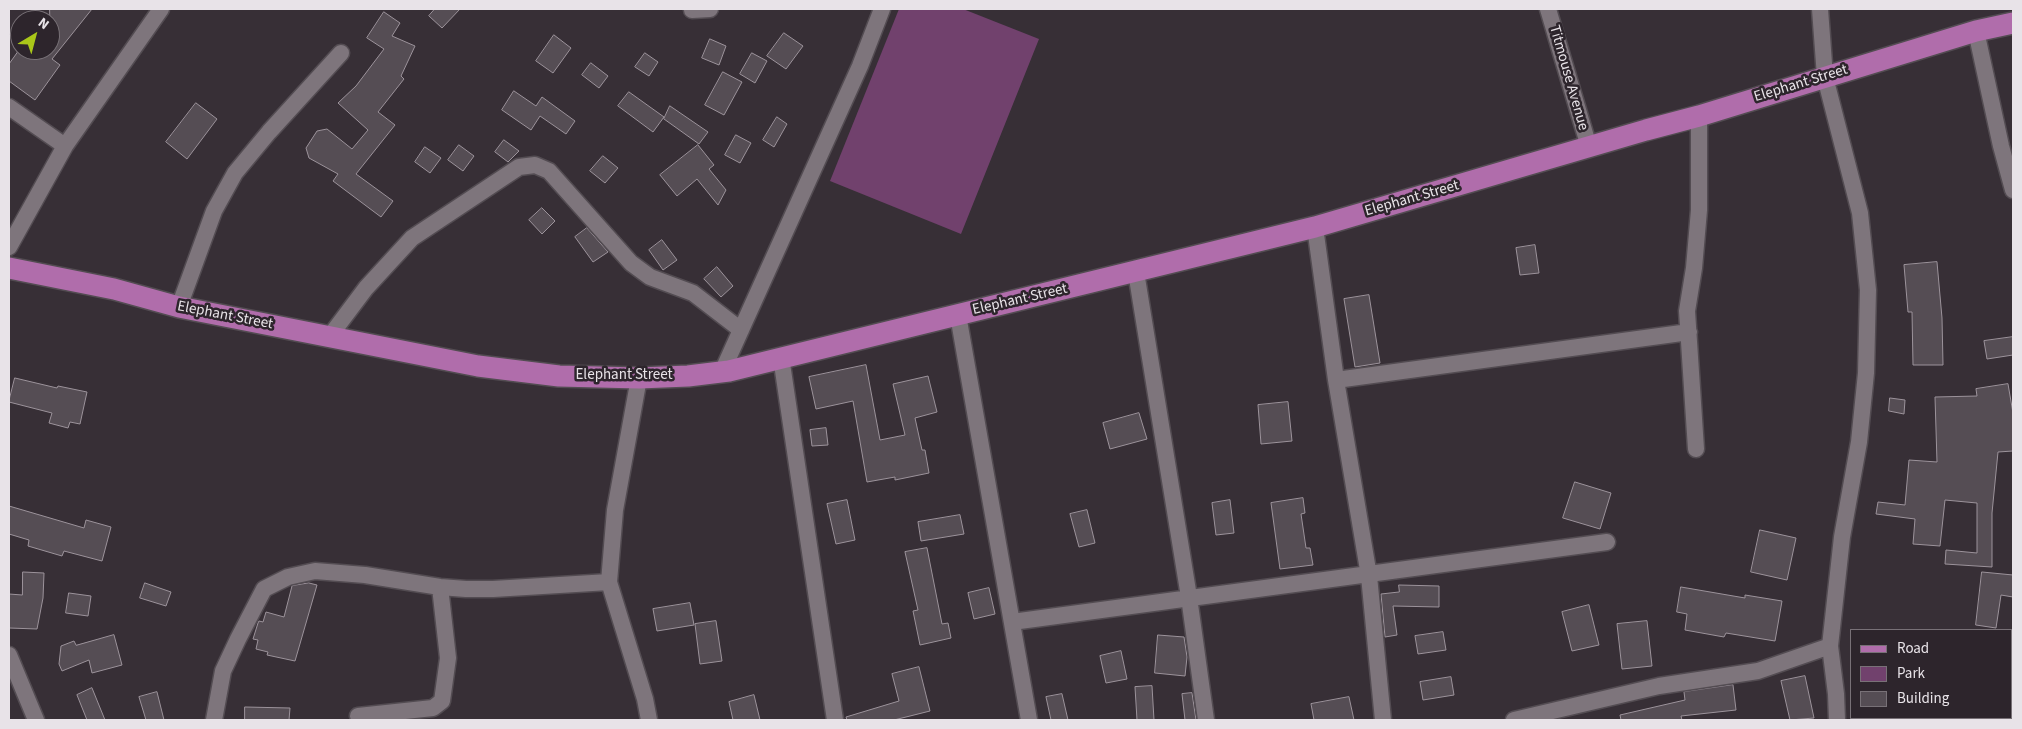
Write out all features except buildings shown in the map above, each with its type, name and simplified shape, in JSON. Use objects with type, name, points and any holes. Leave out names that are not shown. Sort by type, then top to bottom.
[{"type":"main road","name":"Elephant Street","points":[[9,268],[114,289],[179,307],[330,336],[444,361],[478,366],[559,376],[640,378],[688,376],[722,372],[1315,227],[1700,116],[1976,31],[2013,23]]},
{"type":"street","points":[[692,10],[710,9]]},
{"type":"street","points":[[722,372],[860,66],[882,9]]},
{"type":"street","name":"Titmouse Avenue","points":[[1548,9],[1589,147]]},
{"type":"street","points":[[1820,9],[1825,77],[1860,213],[1868,290],[1866,373],[1859,442],[1842,537],[1830,646],[1837,720]]},
{"type":"street","points":[[9,247],[65,146],[153,12]]},
{"type":"street","points":[[1976,31],[2013,190]]},
{"type":"street","points":[[179,307],[214,212],[235,173],[268,132],[341,54]]},
{"type":"street","points":[[9,107],[65,146]]},
{"type":"street","points":[[1696,449],[1687,311],[1694,268],[1699,210],[1700,116]]},
{"type":"street","points":[[330,336],[366,288],[412,238],[518,166],[535,165],[549,171],[630,263],[650,277],[692,293],[741,330]]},
{"type":"street","points":[[1315,227],[1336,380],[1369,576],[1383,720]]},
{"type":"street","points":[[1136,272],[1189,597],[1206,720]]},
{"type":"street","points":[[958,315],[1029,720]]},
{"type":"street","points":[[1336,380],[1689,332]]},
{"type":"street","points":[[781,357],[835,720]]},
{"type":"street","points":[[640,378],[615,510],[610,582],[645,699],[649,720]]},
{"type":"street","points":[[1012,622],[1189,597],[1369,576],[1607,542]]},
{"type":"street","points":[[214,720],[223,671],[264,589],[288,577],[316,571],[365,575],[440,587],[493,589],[610,582]]},
{"type":"street","points":[[358,716],[433,708],[442,701],[448,658],[440,587]]},
{"type":"street","points":[[1514,720],[1659,686],[1758,671],[1830,646]]},
{"type":"street","points":[[9,655],[36,720]]},
{"type":"green space","points":[[899,9],[963,9],[1039,39],[961,234],[830,181]]}]
